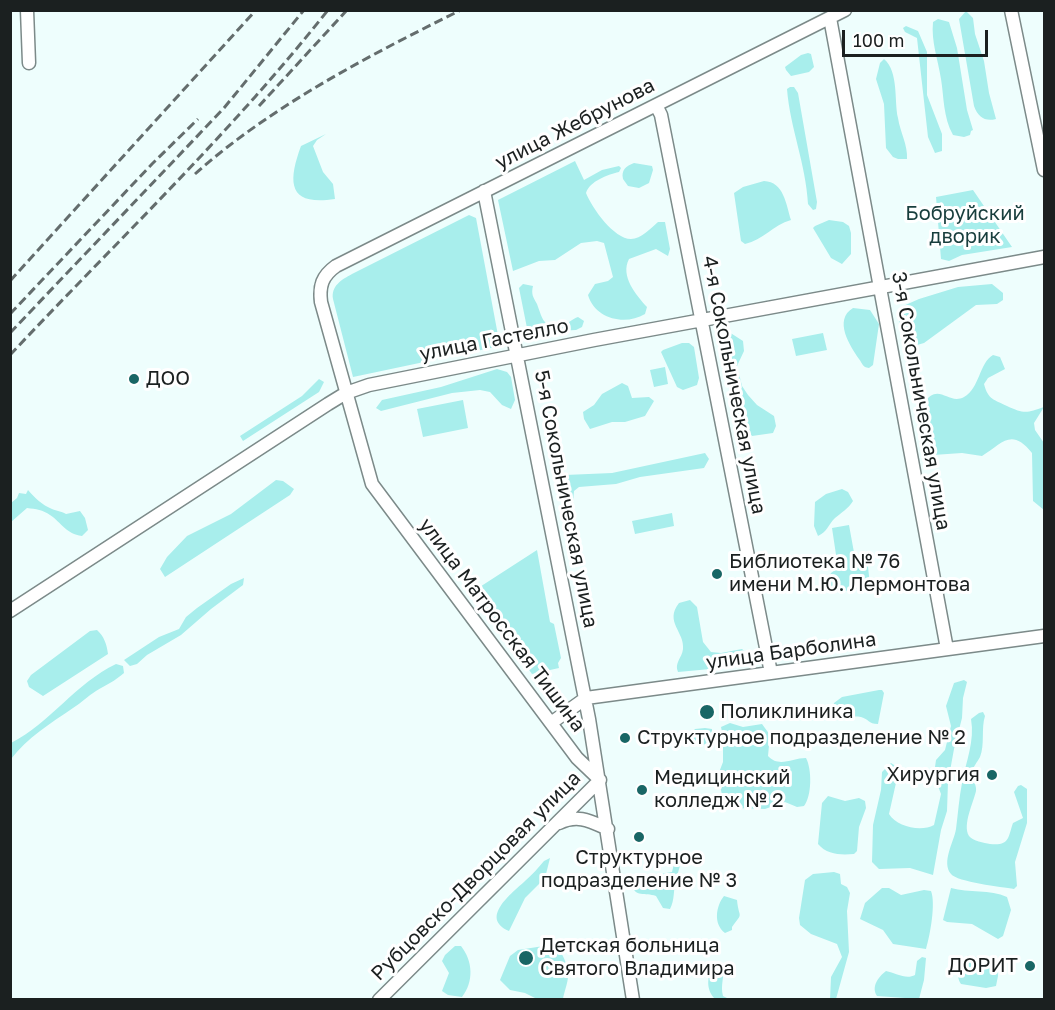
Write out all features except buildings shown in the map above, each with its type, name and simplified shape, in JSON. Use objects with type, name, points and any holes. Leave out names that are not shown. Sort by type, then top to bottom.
[{"type":"street","points":[[27,10],[29,63]]},
{"type":"street","name":"улица Жебрунова","points":[[324,277],[336,266],[845,10]]},
{"type":"street","points":[[1011,10],[1044,170]]},
{"type":"street","name":"3-я Сокольническая улица","points":[[830,18],[947,649]]},
{"type":"street","name":"4-я Сокольническая улица","points":[[656,105],[661,115],[771,673]]},
{"type":"street","name":"5-я Сокольническая улица","points":[[484,191],[586,698],[600,780]]},
{"type":"street","name":"улица Гастелло","points":[[10,611],[345,393],[369,386],[701,320],[1044,257]]},
{"type":"street","name":"улица Матросская Тишина","points":[[324,277],[319,288],[321,302],[367,470],[376,491],[577,758],[600,780]]},
{"type":"street","name":"улица Барболина","points":[[551,723],[586,698],[1044,636]]},
{"type":"street","points":[[600,780],[633,999]]},
{"type":"street","name":"Рубцовско-Дворцовая улица","points":[[379,999],[600,780]]},
{"type":"street","points":[[555,825],[568,819],[579,818],[608,829]]},
{"type":"green space","points":[[966,11],[973,18],[996,119],[982,118],[974,106],[959,19]]},
{"type":"green space","points":[[938,19],[949,22],[957,48],[967,110],[973,130],[970,135],[964,137],[953,135],[946,114],[933,37],[933,22]]},
{"type":"green space","points":[[906,26],[918,31],[927,52],[927,95],[942,134],[942,151],[935,153],[928,137],[917,38],[905,32],[903,28]]},
{"type":"green space","points":[[811,54],[814,67],[809,72],[791,76],[785,67],[801,55]]},
{"type":"green space","points":[[884,59],[894,79],[897,111],[907,159],[893,157],[886,148],[884,104],[876,79],[880,63]]},
{"type":"green space","points":[[794,87],[798,93],[817,202],[816,209],[813,210],[808,204],[807,189],[791,118],[787,89]]},
{"type":"green space","points":[[326,134],[313,146],[323,172],[333,184],[335,199],[308,199],[300,195],[293,181],[297,159],[301,146]]},
{"type":"green space","points":[[575,161],[584,180],[602,170],[619,166],[621,168],[619,172],[595,182],[586,193],[598,214],[618,234],[624,238],[635,239],[658,222],[665,222],[670,249],[668,256],[656,249],[629,259],[627,265],[626,272],[630,285],[647,307],[645,314],[637,318],[620,320],[604,315],[597,310],[588,295],[595,284],[608,281],[613,277],[604,243],[597,241],[581,243],[555,260],[539,261],[513,271],[498,200]]},
{"type":"green space","points":[[634,163],[652,166],[653,170],[649,183],[639,188],[628,186],[623,179],[625,169]]},
{"type":"green space","points":[[764,181],[771,182],[780,190],[786,201],[791,220],[745,244],[741,241],[734,193],[743,187]]},
{"type":"green space","name":"Бобруйский дворик","points":[[973,190],[1012,247],[962,255],[949,261],[941,259],[936,197]]},
{"type":"green space","points":[[469,215],[476,218],[500,346],[353,377],[333,299],[335,287],[352,274]]},
{"type":"green space","points":[[829,220],[843,222],[849,226],[851,254],[842,264],[831,258],[813,228]]},
{"type":"green space","points":[[523,284],[533,286],[533,297],[543,320],[549,325],[558,329],[578,317],[584,321],[582,327],[544,336],[533,336],[527,328],[519,288]]},
{"type":"green space","points":[[992,284],[1003,293],[1003,300],[997,304],[976,305],[924,343],[917,345],[906,340],[899,321],[901,307],[958,287]]},
{"type":"green space","points":[[853,308],[870,310],[879,324],[873,365],[869,368],[863,365],[845,333],[844,319]]},
{"type":"green space","points":[[729,332],[743,341],[744,351],[737,366],[742,386],[757,405],[774,416],[776,426],[773,433],[752,436],[746,420],[735,412],[734,406],[738,396],[730,385],[720,345],[723,335]]},
{"type":"green space","points":[[823,333],[827,350],[796,356],[792,339]]},
{"type":"green space","points":[[682,343],[689,343],[694,347],[699,378],[697,385],[683,390],[677,387],[661,352]]},
{"type":"green space","points":[[993,355],[1000,357],[1005,369],[988,378],[984,384],[992,399],[1022,411],[1044,407],[1034,423],[1035,430],[1044,443],[1044,510],[1033,501],[1032,453],[1018,441],[1007,440],[982,456],[962,453],[933,455],[923,405],[933,394],[953,399],[964,397],[973,388],[988,359]]},
{"type":"green space","points":[[665,367],[668,384],[654,387],[650,370]]},
{"type":"green space","points":[[497,369],[507,372],[511,377],[515,400],[511,409],[502,405],[490,392],[480,390],[452,393],[381,411],[376,408],[382,400],[441,387]]},
{"type":"green space","points":[[319,379],[324,382],[319,392],[243,441],[240,436],[302,396]]},
{"type":"green space","points":[[622,383],[628,386],[632,398],[649,397],[654,401],[645,416],[590,429],[583,412],[594,405],[602,394]]},
{"type":"green space","points":[[463,400],[468,428],[423,437],[417,409]]},
{"type":"green space","points":[[705,453],[709,459],[704,468],[640,477],[616,484],[579,487],[574,491],[571,504],[567,503],[563,497],[562,481],[565,475],[612,473]]},
{"type":"green space","points":[[276,480],[283,481],[294,489],[290,495],[165,577],[160,569],[167,557],[187,536],[231,514]]},
{"type":"green space","points":[[842,489],[848,492],[853,501],[818,536],[814,526],[815,502],[826,494]]},
{"type":"green space","points":[[28,490],[52,509],[66,514],[80,511],[85,518],[88,530],[82,536],[77,535],[68,531],[47,513],[27,508],[11,522],[11,503],[19,493],[26,494]]},
{"type":"green space","points":[[672,513],[674,526],[635,534],[632,521]]},
{"type":"green space","points":[[849,525],[855,558],[861,559],[868,567],[870,585],[838,592],[829,588],[827,581],[831,573],[838,568],[832,528]]},
{"type":"green space","points":[[537,550],[550,622],[554,624],[561,658],[558,663],[559,668],[532,674],[472,592]]},
{"type":"green space","points":[[244,578],[243,585],[181,635],[147,655],[137,664],[130,666],[124,660],[159,637],[179,629],[186,617],[197,608],[231,584]]},
{"type":"green space","points":[[690,600],[697,607],[703,642],[711,652],[721,653],[742,649],[750,656],[748,663],[743,666],[678,672],[677,666],[683,643],[674,621],[675,610],[679,603]]},
{"type":"green space","points":[[97,630],[105,641],[108,654],[43,696],[29,687],[27,681],[31,675],[90,631]]},
{"type":"green space","points":[[116,664],[123,666],[124,673],[40,731],[11,759],[11,743],[38,725],[88,682]]},
{"type":"green space","points":[[964,680],[967,682],[962,718],[954,749],[948,782],[947,811],[941,830],[933,875],[910,868],[879,869],[872,862],[873,825],[881,790],[882,772],[891,763],[897,767],[898,774],[889,814],[898,822],[910,827],[923,828],[934,825],[941,794],[935,778],[936,760],[945,750],[951,726],[946,706],[954,683]]},
{"type":"green space","points":[[879,690],[884,693],[878,724],[861,717],[842,717],[832,712],[834,703],[842,697]]},
{"type":"green space","points":[[983,712],[985,716],[982,747],[972,773],[976,791],[967,831],[971,838],[979,842],[1001,844],[1005,842],[1013,823],[1023,818],[1014,792],[1021,785],[1027,789],[1027,823],[1015,862],[1017,886],[1014,889],[980,884],[955,877],[951,874],[947,864],[956,829],[961,789],[971,743],[971,719]]},
{"type":"green space","points":[[730,723],[743,727],[762,724],[770,735],[768,756],[772,760],[781,762],[806,758],[810,782],[809,796],[804,806],[797,807],[785,802],[765,809],[734,808],[728,804],[722,795],[718,775],[723,762],[721,727]]},
{"type":"green space","points":[[695,729],[712,729],[710,739],[703,745],[696,746],[691,742],[691,734]]},
{"type":"green space","points":[[828,796],[845,801],[859,798],[865,801],[866,808],[859,827],[857,851],[854,854],[830,852],[818,844],[822,803]]},
{"type":"green space","points":[[680,851],[681,863],[670,909],[663,908],[656,896],[635,891],[631,884],[639,878],[672,872],[677,852]]},
{"type":"green space","points":[[550,858],[545,878],[525,898],[509,931],[501,926],[497,913],[506,899],[544,861]]},
{"type":"green space","points":[[834,872],[840,874],[841,884],[847,887],[850,893],[847,911],[849,952],[836,999],[830,1000],[831,977],[842,957],[837,944],[811,934],[800,925],[799,918],[805,880],[813,874]]},
{"type":"green space","points":[[882,888],[889,888],[901,895],[924,890],[931,891],[933,911],[926,949],[893,944],[883,930],[860,919],[865,903]]},
{"type":"green space","points":[[951,888],[994,893],[1007,897],[1011,910],[1003,936],[998,939],[972,924],[943,920]]},
{"type":"green space","points":[[724,896],[737,900],[740,915],[732,930],[725,933],[717,920],[719,905]]},
{"type":"green space","points":[[550,945],[561,952],[567,967],[568,979],[563,999],[537,999],[525,993],[510,990],[500,980],[510,956],[518,950]]},
{"type":"green space","points":[[455,946],[461,946],[470,965],[469,985],[462,997],[448,995],[442,991],[449,973],[442,961]]},
{"type":"green space","points":[[968,955],[997,962],[996,986],[986,988],[961,984],[958,968]]},
{"type":"green space","points":[[922,957],[926,958],[919,999],[877,996],[875,986],[883,973],[886,971],[905,976],[915,975],[917,961]]},
{"type":"green space","points":[[717,962],[723,965],[723,996],[729,999],[715,999],[710,991],[709,974],[712,965]]},
{"type":"railway","points":[[10,281],[256,10]]},
{"type":"railway","points":[[10,333],[224,108],[304,10]]},
{"type":"railway","points":[[10,355],[213,143],[328,10]]},
{"type":"railway","points":[[259,106],[347,10]]},
{"type":"railway","points":[[195,174],[256,126],[322,83],[461,10]]},
{"type":"railway","points":[[10,314],[152,164],[198,119]]},
{"type":"place","name":"ДОО","points":[[134,379]]},
{"type":"place","name":"Библиотека № 76 имени М.Ю. Лермонтова","points":[[717,574]]},
{"type":"place","name":"Поликлиника","points":[[707,712]]},
{"type":"place","name":"Структурное подразделение № 2","points":[[625,738]]},
{"type":"place","name":"Хирургия","points":[[992,775]]},
{"type":"place","name":"Медицинский колледж № 2","points":[[642,790]]},
{"type":"place","name":"Структурное подразделение № 3","points":[[639,837]]},
{"type":"place","name":"Детская больница Святого Владимира","points":[[526,958]]},
{"type":"place","name":"ДОРИТ","points":[[1030,966]]}]
